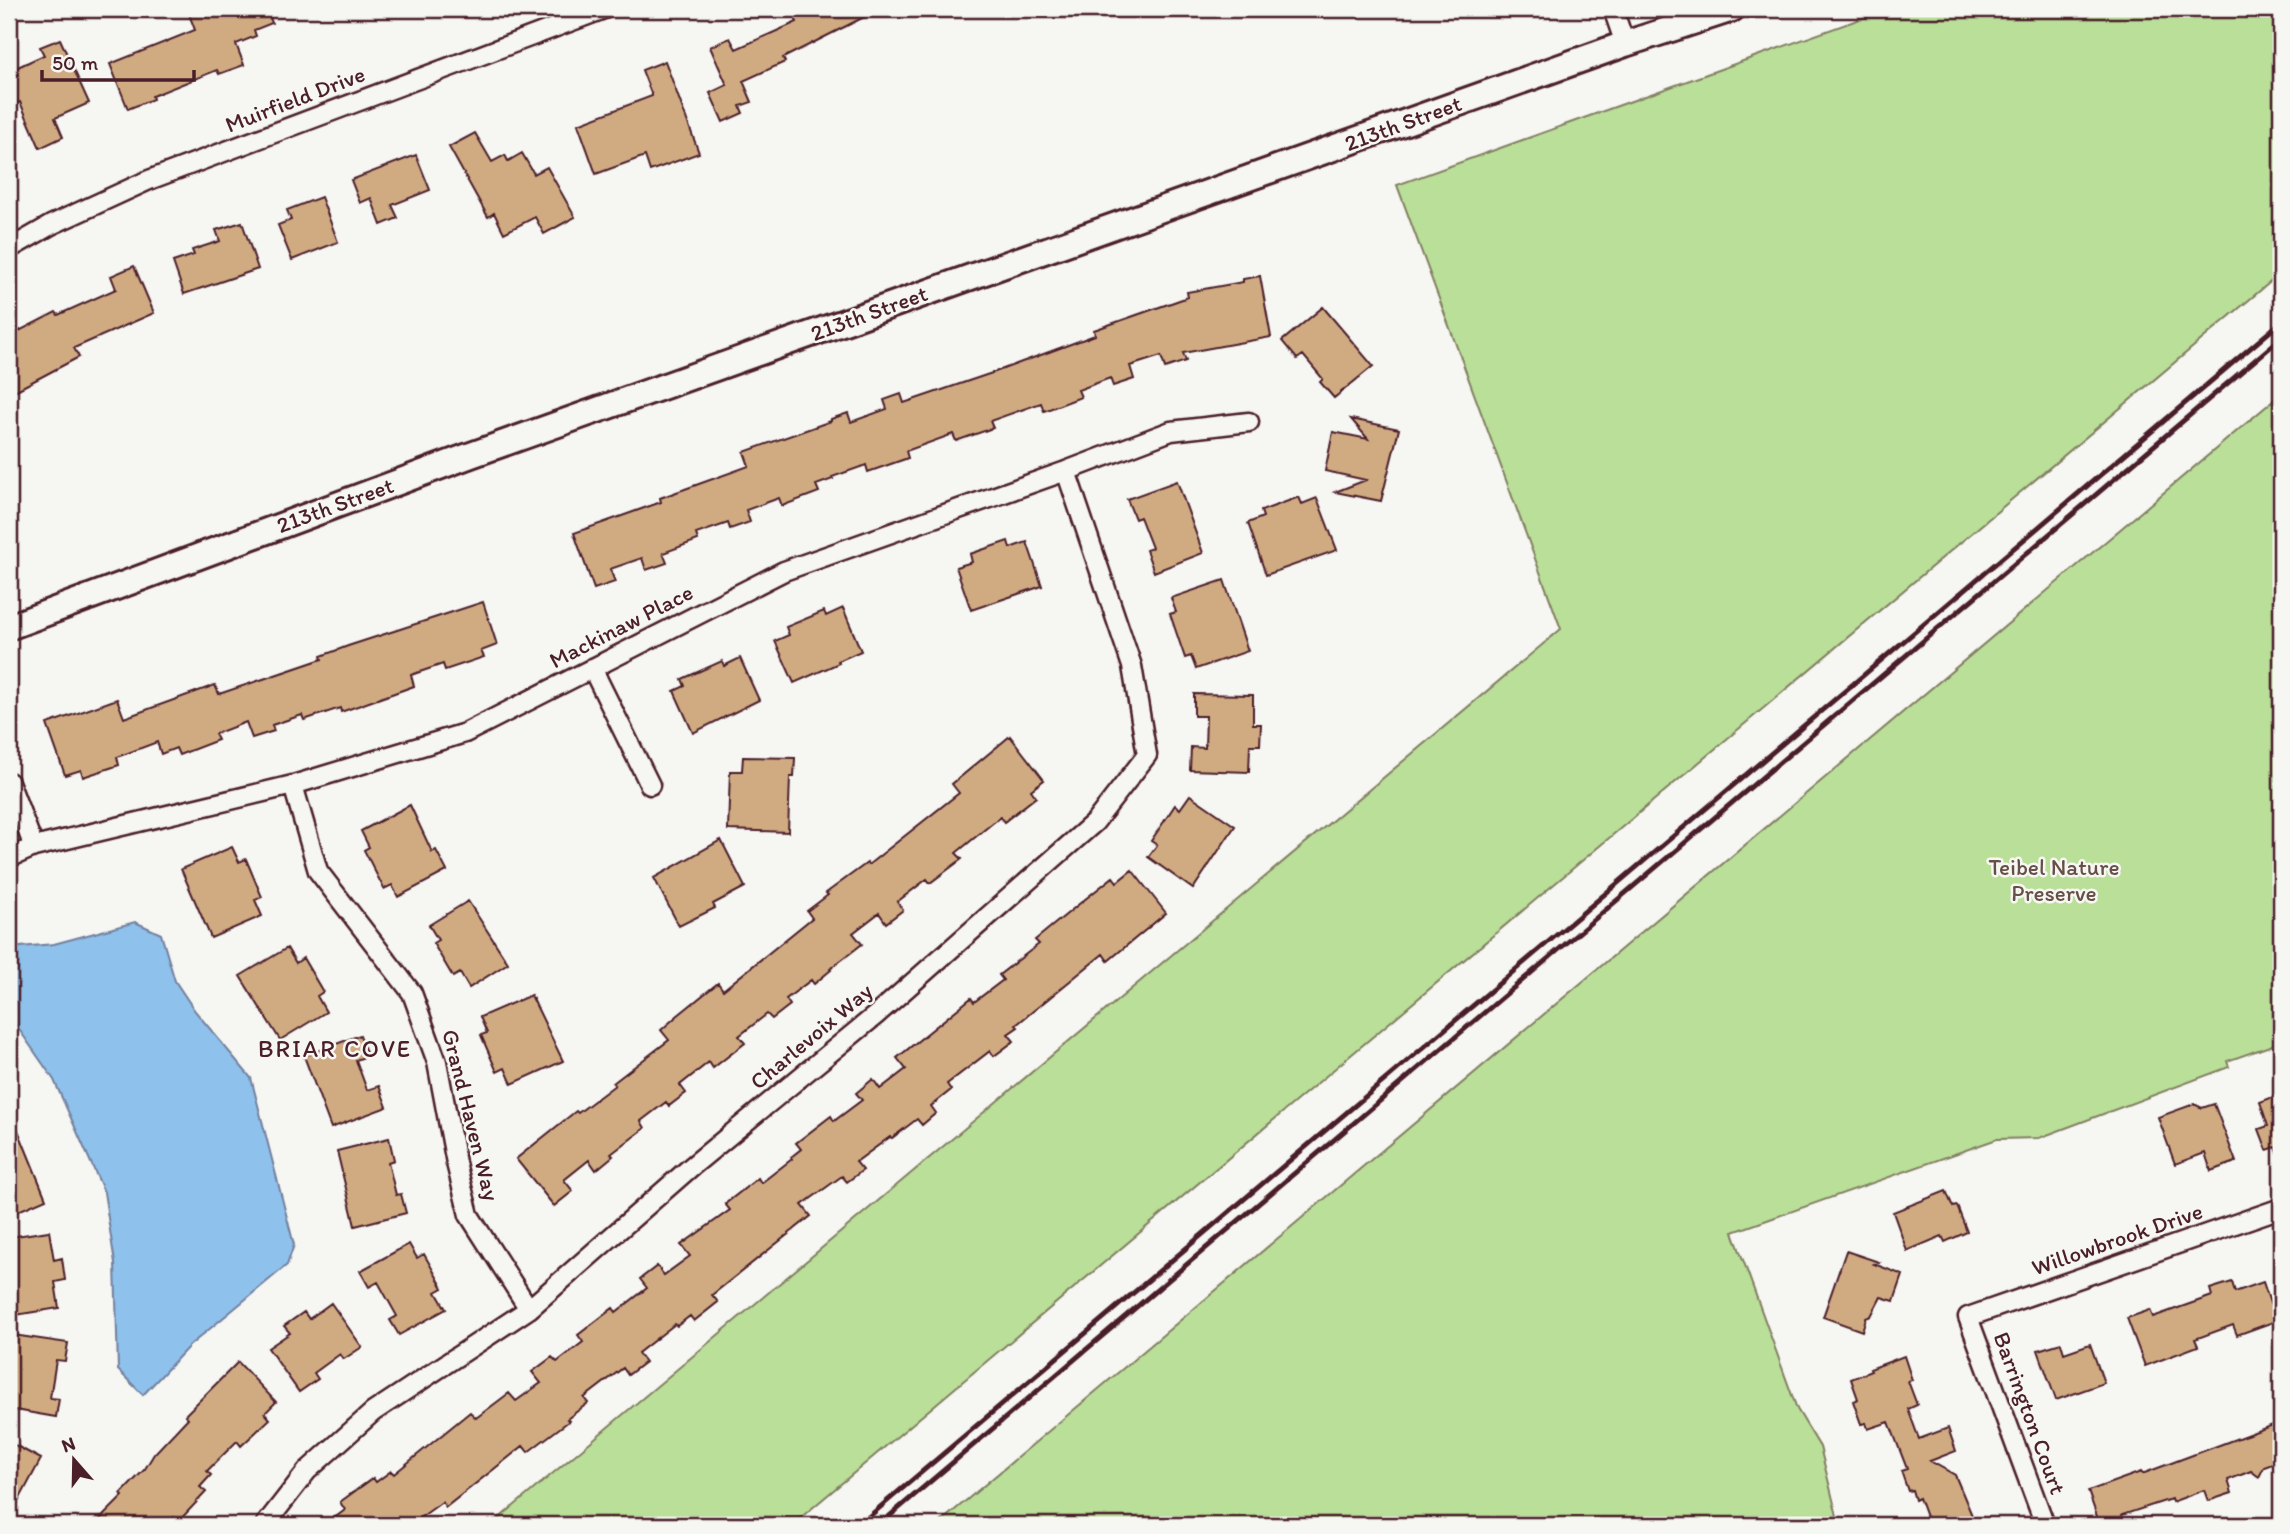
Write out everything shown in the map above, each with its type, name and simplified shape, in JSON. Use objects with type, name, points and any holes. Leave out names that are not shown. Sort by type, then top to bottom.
[{"type":"street","name":"Muirfield Drive","points":[[9,249],[51,225],[149,180],[604,9]]},
{"type":"street","points":[[1613,9],[1625,44]]},
{"type":"street","name":"213th Street","points":[[9,627],[471,455],[1625,44],[1732,9]]},
{"type":"street","name":"Mackinaw Place","points":[[9,858],[34,847],[293,786],[465,733],[784,571],[1171,431],[1249,422]]},
{"type":"street","name":"Charlevoix Way","points":[[265,1525],[307,1471],[373,1412],[529,1309],[691,1167],[876,1015],[1095,822],[1147,755],[1132,666],[1066,471]]},
{"type":"street","points":[[592,668],[650,785]]},
{"type":"street","points":[[9,782],[34,847]]},
{"type":"street","name":"Grand Haven Way","points":[[293,786],[318,871],[412,993],[437,1062],[469,1215],[529,1309]]},
{"type":"street","name":"Willowbrook Drive","points":[[1968,1317],[2281,1208]]},
{"type":"street","name":"Barrington Court","points":[[1968,1317],[2046,1525]]},
{"type":"green space","points":[[1888,9],[2281,9],[2281,273],[792,1525],[491,1525],[1561,629],[1397,185]]},
{"type":"green space","name":"Teibel Nature Preserve","points":[[2281,394],[2281,1042],[2227,1061],[2229,1067],[2039,1138],[1997,1139],[1733,1232],[1797,1409],[1820,1447],[1837,1516],[1796,1525],[937,1525]]},
{"type":"water","points":[[135,922],[161,934],[175,981],[195,1011],[251,1078],[294,1245],[287,1265],[189,1346],[143,1395],[118,1370],[115,1263],[104,1192],[54,1080],[9,1015],[9,948],[54,944]]},
{"type":"building","points":[[187,9],[267,9],[272,23],[254,30],[256,36],[236,44],[244,65],[219,74],[217,70],[152,96],[153,99],[128,109],[110,64],[195,30]]},
{"type":"building","points":[[790,9],[880,9],[783,58],[785,62],[743,81],[752,102],[740,106],[743,113],[723,122],[710,93],[727,85],[710,47],[730,38],[736,49],[797,22]]},
{"type":"building","points":[[60,39],[89,103],[55,118],[63,137],[40,148],[20,102],[14,104],[9,91],[9,71],[44,55],[40,47]]},
{"type":"building","points":[[665,61],[699,153],[650,171],[645,156],[596,174],[578,124],[652,96],[642,70]]},
{"type":"building","points":[[475,133],[492,162],[505,155],[508,161],[522,153],[534,174],[547,167],[575,217],[544,234],[535,217],[504,233],[494,213],[488,217],[449,147]]},
{"type":"building","points":[[416,155],[430,190],[392,205],[398,218],[381,225],[371,198],[360,203],[351,180]]},
{"type":"building","points":[[321,197],[338,242],[292,260],[278,225],[291,220],[287,210]]},
{"type":"building","points":[[242,222],[258,269],[184,294],[173,262],[194,255],[192,250],[220,241],[216,230]]},
{"type":"building","points":[[134,266],[154,313],[74,348],[79,357],[9,394],[9,336],[56,312],[58,315],[116,289],[111,276]]},
{"type":"building","points":[[1260,276],[1271,337],[1183,353],[1186,361],[1165,368],[1161,356],[1130,366],[1134,379],[1113,386],[1110,378],[1078,390],[1081,397],[1044,411],[1041,403],[990,421],[993,428],[956,441],[953,434],[906,451],[908,458],[868,472],[866,465],[832,477],[833,479],[816,485],[819,492],[782,506],[779,498],[746,510],[750,522],[730,529],[728,523],[696,534],[698,540],[663,553],[667,563],[646,570],[642,558],[610,569],[615,582],[594,589],[574,533],[661,502],[660,498],[749,466],[744,452],[848,413],[851,422],[887,409],[884,400],[901,394],[904,403],[995,372],[1095,335],[1094,330],[1188,297],[1187,292],[1243,282],[1243,279]]},
{"type":"building","points":[[1323,307],[1373,366],[1334,398],[1320,382],[1323,379],[1303,355],[1297,359],[1282,341]]},
{"type":"building","points":[[1351,419],[1399,429],[1381,501],[1335,492],[1366,480],[1325,471],[1333,432],[1368,439]]},
{"type":"building","points":[[1177,481],[1203,553],[1154,572],[1146,550],[1152,548],[1140,517],[1135,519],[1127,499]]},
{"type":"building","points":[[1299,497],[1302,504],[1317,498],[1337,550],[1266,575],[1248,523],[1263,517],[1261,511]]},
{"type":"building","points":[[1008,541],[1010,548],[1027,542],[1042,586],[971,610],[956,567],[972,562],[970,554]]},
{"type":"building","points":[[1224,580],[1248,651],[1196,669],[1191,656],[1185,658],[1170,614],[1176,612],[1171,598]]},
{"type":"building","points":[[483,602],[497,645],[481,651],[484,657],[445,670],[443,664],[411,675],[414,686],[341,712],[340,708],[304,720],[302,715],[272,725],[274,731],[252,738],[246,722],[215,734],[218,740],[179,755],[176,748],[161,754],[157,742],[117,757],[119,765],[83,777],[81,770],[65,775],[47,724],[117,699],[124,718],[215,685],[219,694],[322,659],[321,656],[348,646]]},
{"type":"building","points":[[843,608],[861,651],[794,683],[775,641],[789,635],[786,627],[824,611],[826,616]]},
{"type":"building","points":[[740,658],[759,700],[693,733],[674,691],[685,686],[682,679],[722,661],[724,666]]},
{"type":"building","points":[[1194,694],[1253,695],[1253,724],[1261,724],[1260,745],[1250,745],[1249,772],[1190,770],[1191,747],[1205,748],[1206,716],[1194,716]]},
{"type":"building","points":[[1010,736],[1044,780],[1031,790],[1036,797],[1004,822],[1000,817],[956,853],[962,859],[930,883],[927,879],[897,902],[903,910],[886,923],[879,913],[853,933],[862,944],[814,984],[811,980],[786,999],[790,1005],[772,1019],[767,1014],[739,1036],[745,1043],[713,1068],[709,1062],[680,1085],[686,1093],[669,1106],[666,1102],[641,1121],[645,1128],[611,1154],[613,1156],[596,1170],[589,1160],[564,1180],[573,1191],[554,1206],[516,1159],[576,1111],[578,1113],[615,1085],[613,1083],[669,1040],[661,1030],[677,1016],[718,983],[723,990],[812,918],[807,911],[828,895],[826,893],[867,863],[868,865],[959,793],[952,784]]},
{"type":"building","points":[[743,757],[795,758],[794,777],[790,777],[788,832],[728,830],[730,771],[742,771]]},
{"type":"building","points":[[1190,795],[1235,826],[1193,889],[1148,857],[1157,845],[1151,841],[1175,805],[1180,809]]},
{"type":"building","points":[[410,805],[432,852],[436,850],[447,871],[398,897],[392,885],[384,889],[364,850],[369,847],[361,831]]},
{"type":"building","points":[[721,840],[745,887],[713,904],[715,908],[679,926],[654,878]]},
{"type":"building","points":[[232,847],[239,862],[246,859],[262,897],[255,900],[262,916],[211,938],[181,869]]},
{"type":"building","points":[[1132,870],[1166,913],[1108,961],[1103,954],[1016,1025],[1018,1027],[1008,1034],[1014,1041],[994,1056],[990,1051],[947,1084],[951,1090],[931,1106],[936,1113],[922,1125],[917,1119],[890,1137],[856,1162],[863,1170],[847,1182],[842,1176],[802,1205],[811,1216],[712,1295],[718,1302],[694,1321],[690,1316],[677,1326],[675,1324],[638,1353],[645,1362],[628,1375],[623,1368],[584,1398],[588,1403],[567,1419],[569,1421],[528,1452],[523,1446],[446,1507],[442,1502],[410,1525],[325,1525],[345,1510],[340,1502],[373,1478],[376,1482],[391,1471],[394,1474],[470,1412],[476,1418],[509,1393],[516,1401],[541,1383],[532,1372],[552,1357],[557,1362],[583,1342],[578,1335],[613,1308],[616,1312],[647,1288],[640,1279],[657,1266],[664,1275],[690,1256],[681,1245],[730,1210],[725,1204],[758,1178],[761,1183],[792,1159],[801,1149],[796,1143],[831,1116],[834,1121],[862,1100],[856,1093],[873,1079],[880,1089],[906,1069],[897,1058],[971,998],[974,1002],[1003,980],[999,975],[1039,944],[1035,940],[1079,904],[1113,877],[1117,882]]},
{"type":"building","points":[[468,901],[508,963],[469,988],[460,973],[453,977],[433,943],[438,940],[429,925]]},
{"type":"building","points":[[287,948],[296,963],[303,958],[323,992],[317,996],[326,1012],[280,1040],[240,976]]},
{"type":"building","points":[[531,995],[563,1061],[512,1084],[505,1068],[497,1072],[481,1035],[487,1033],[480,1017]]},
{"type":"building","points":[[360,1035],[367,1056],[356,1060],[367,1090],[379,1086],[387,1107],[331,1128],[304,1056]]},
{"type":"building","points":[[2281,1094],[2279,1156],[2276,1147],[2267,1150],[2259,1129],[2268,1126],[2260,1102]]},
{"type":"building","points":[[2194,1104],[2202,1108],[2214,1104],[2236,1162],[2211,1171],[2205,1153],[2175,1164],[2158,1117]]},
{"type":"building","points":[[9,1108],[46,1199],[9,1215]]},
{"type":"building","points":[[389,1138],[394,1160],[388,1162],[396,1195],[401,1194],[406,1213],[355,1226],[337,1151]]},
{"type":"building","points":[[1946,1191],[1953,1207],[1957,1206],[1967,1232],[1945,1242],[1942,1236],[1907,1251],[1893,1212]]},
{"type":"building","points":[[49,1231],[54,1260],[62,1258],[65,1280],[55,1282],[59,1308],[9,1316],[9,1237]]},
{"type":"building","points":[[409,1244],[417,1258],[424,1254],[443,1288],[436,1292],[446,1309],[399,1335],[390,1320],[397,1316],[378,1282],[369,1287],[360,1271]]},
{"type":"building","points":[[1846,1251],[1879,1262],[1874,1264],[1903,1275],[1894,1301],[1881,1297],[1871,1316],[1866,1318],[1862,1331],[1823,1317]]},
{"type":"building","points":[[2232,1282],[2235,1292],[2263,1282],[2276,1321],[2237,1335],[2233,1325],[2195,1339],[2198,1346],[2145,1366],[2127,1318],[2150,1310],[2153,1317],[2212,1296],[2210,1289]]},
{"type":"building","points":[[331,1303],[362,1347],[344,1359],[340,1354],[314,1373],[318,1379],[299,1392],[268,1348],[290,1333],[284,1326],[304,1312],[309,1319]]},
{"type":"building","points":[[13,1335],[68,1343],[65,1361],[56,1360],[50,1398],[59,1399],[56,1417],[9,1409],[9,1350],[11,1351]]},
{"type":"building","points":[[2061,1343],[2064,1353],[2090,1344],[2104,1383],[2056,1400],[2038,1350]]},
{"type":"building","points":[[1904,1356],[1912,1380],[1908,1381],[1917,1405],[1908,1409],[1919,1439],[1948,1428],[1956,1451],[1930,1461],[1955,1475],[1976,1525],[1929,1525],[1919,1498],[1915,1500],[1912,1490],[1908,1491],[1901,1471],[1907,1469],[1889,1422],[1868,1429],[1866,1423],[1861,1424],[1853,1401],[1858,1399],[1851,1379]]},
{"type":"building","points":[[238,1362],[276,1402],[265,1413],[270,1419],[241,1446],[237,1441],[207,1471],[211,1475],[200,1487],[206,1492],[179,1521],[174,1517],[166,1525],[94,1525],[123,1496],[121,1494],[145,1469],[154,1454],[188,1418],[185,1415]]},
{"type":"building","points":[[2281,1422],[2281,1461],[2264,1467],[2259,1477],[2251,1471],[2228,1480],[2232,1493],[2208,1501],[2204,1490],[2172,1502],[2171,1499],[2122,1515],[2126,1525],[2100,1525],[2088,1491],[2141,1472],[2142,1474]]},
{"type":"building","points":[[9,1442],[41,1459],[9,1519]]},
{"type":"railway","points":[[859,1525],[2281,322]]},
{"type":"railway","points":[[879,1525],[2281,338]]},
{"type":"district","name":"BRIAR COVE","points":[[335,1049]]}]
